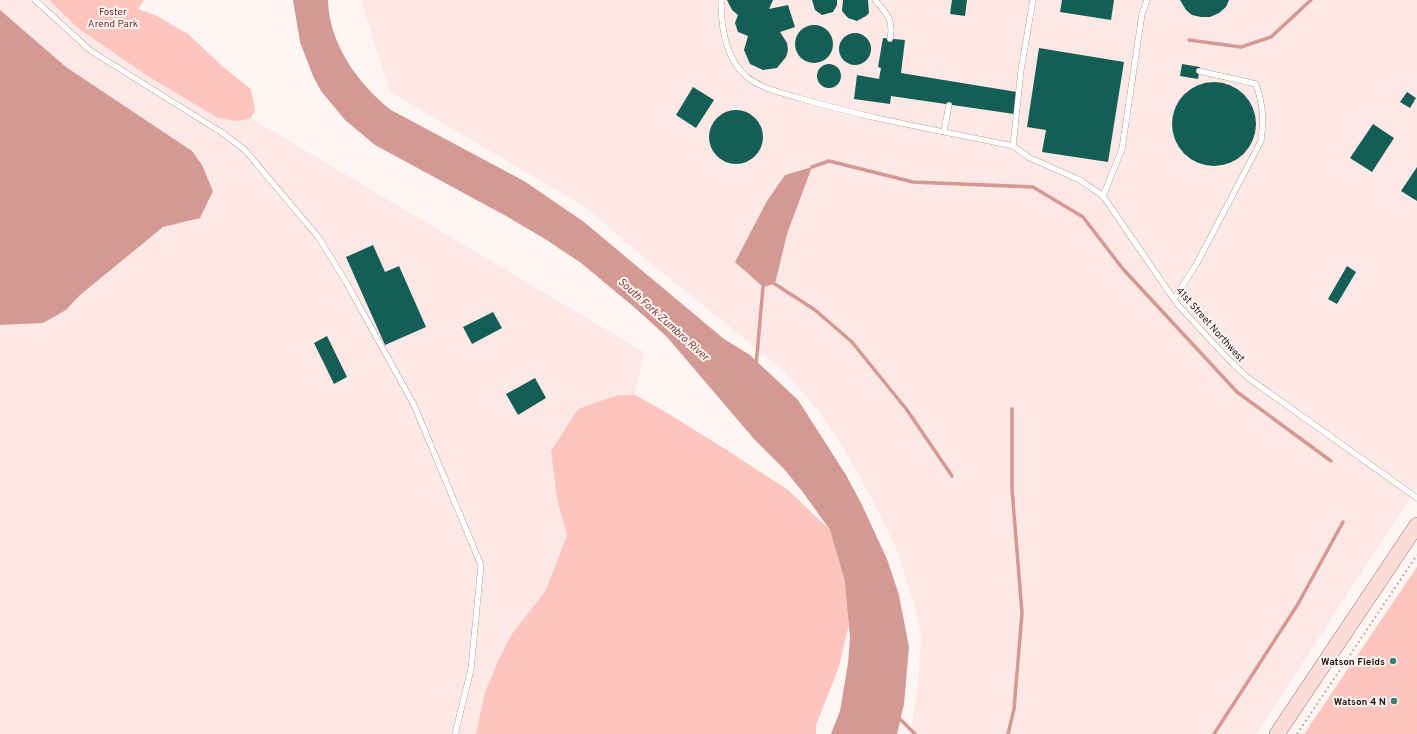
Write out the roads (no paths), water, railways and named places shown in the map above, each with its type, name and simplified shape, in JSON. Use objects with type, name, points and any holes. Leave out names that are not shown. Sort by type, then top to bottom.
[{"type":"main road","points":[[1277,734],[1417,525]]},
{"type":"lane","points":[[35,0],[91,51],[222,132],[245,150],[319,238],[346,282],[414,406],[481,566],[471,669],[455,734]]},
{"type":"lane","points":[[721,0],[721,23],[727,46],[739,69],[764,87],[831,108],[1013,146],[1021,70],[1033,0]]},
{"type":"lane","points":[[875,0],[887,14],[893,27],[890,39]]},
{"type":"lane","points":[[1103,196],[1122,149],[1142,14],[1147,0]]},
{"type":"lane","points":[[1174,299],[1197,263],[1260,142],[1263,128],[1263,106],[1256,84],[1199,71]]},
{"type":"lane","points":[[944,131],[948,105]]},
{"type":"lane","name":"41st Street Northwest","points":[[1013,146],[1030,158],[1080,180],[1103,196],[1174,299],[1229,360],[1247,377],[1417,498]]},
{"type":"water","name":"South Fork Zumbro River","points":[[293,0],[328,0],[334,32],[348,62],[367,88],[391,110],[524,181],[584,222],[724,339],[750,355],[798,400],[846,475],[861,503],[887,559],[899,595],[909,647],[904,704],[897,734],[831,734],[840,711],[848,663],[850,638],[845,581],[830,530],[784,469],[754,439],[667,337],[634,307],[581,263],[545,239],[506,216],[375,145],[345,120],[321,91],[313,76],[300,42]]},
{"type":"water","points":[[0,10],[66,67],[192,151],[202,165],[213,191],[200,218],[163,227],[80,295],[66,310],[43,323],[0,325]]},
{"type":"water","points":[[812,167],[787,234],[775,284],[763,287],[735,262],[767,201],[785,175]]},
{"type":"waterway","points":[[1189,40],[1241,47],[1271,37],[1311,0]]},
{"type":"waterway","points":[[812,167],[829,161],[913,182],[1033,187],[1083,217],[1123,269],[1237,392],[1331,461]]},
{"type":"waterway","points":[[775,284],[815,310],[852,342],[907,410],[952,476]]},
{"type":"waterway","points":[[756,366],[763,287]]},
{"type":"waterway","points":[[1008,734],[1014,709],[1022,613],[1012,489],[1012,409]]},
{"type":"waterway","points":[[1214,734],[1298,604],[1343,522]]},
{"type":"waterway","points":[[898,717],[915,734]]},
{"type":"place","name":"Watson Fields","points":[[1393,661]]},
{"type":"place","name":"Watson 4 N","points":[[1394,701]]},
{"type":"park label","name":"Foster Arend Park","points":[[113,16]]}]
